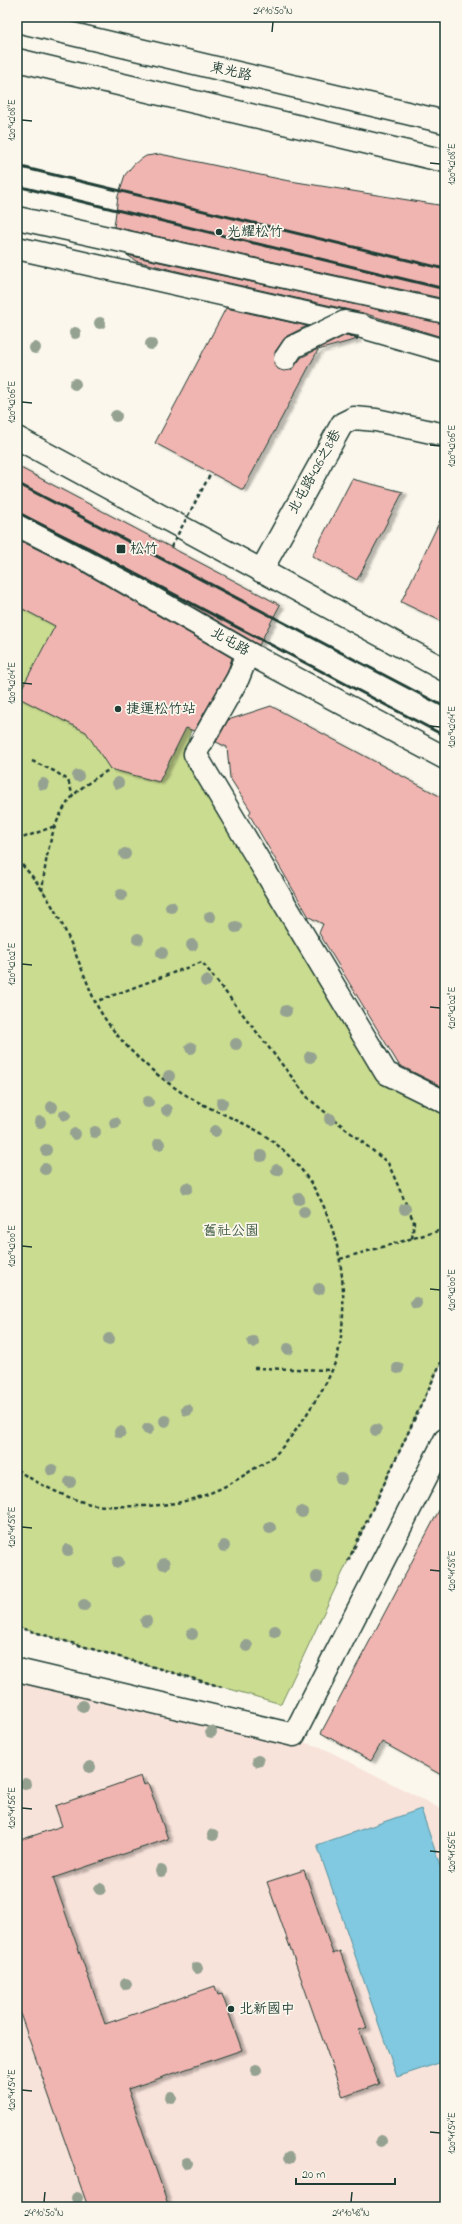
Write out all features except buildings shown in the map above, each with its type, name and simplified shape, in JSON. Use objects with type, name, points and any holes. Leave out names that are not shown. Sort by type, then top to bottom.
[{"type":"street","name":"東光路","points":[[17,21],[445,122]]},
{"type":"street","points":[[17,60],[445,161]]},
{"type":"street","points":[[17,218],[445,312]]},
{"type":"street","points":[[17,248],[353,323],[445,352]]},
{"type":"street","points":[[285,359],[293,346],[353,323]]},
{"type":"street","name":"北屯路426之8巷","points":[[261,571],[336,432],[342,424],[354,418],[376,420],[445,436]]},
{"type":"street","points":[[17,438],[445,670]]},
{"type":"street","name":"北屯路","points":[[17,525],[86,560],[248,653],[445,758]]},
{"type":"street","points":[[248,653],[238,678],[195,754],[386,1073],[445,1102]]},
{"type":"street","points":[[17,1670],[294,1734],[445,1440]]},
{"type":"path","points":[[171,547],[211,473]]},
{"type":"path","points":[[32,761],[54,771],[68,780],[73,796]]},
{"type":"path","points":[[42,892],[50,844],[55,826],[73,796],[110,769]]},
{"type":"path","points":[[17,840],[55,826]]},
{"type":"path","points":[[17,860],[30,872],[42,892],[71,944],[95,1002],[115,1032],[156,1074],[208,1107],[255,1130],[274,1142],[297,1164],[316,1192],[328,1217],[340,1259],[343,1311],[338,1351],[323,1389],[308,1413],[276,1455],[238,1480],[205,1497],[167,1505],[111,1507],[84,1503],[60,1493],[17,1470]]},
{"type":"path","points":[[95,1002],[202,962],[309,1098],[388,1162],[414,1222],[412,1238]]},
{"type":"path","points":[[340,1259],[445,1229]]},
{"type":"path","points":[[348,1562],[445,1354]]},
{"type":"path","points":[[254,1368],[331,1370]]},
{"type":"path","points":[[17,1627],[229,1688]]},
{"type":"shaded area","name":"北新國中","points":[[17,1669],[321,1747],[445,1811],[445,2207],[17,2207]]},
{"type":"green space","name":"舊社公園","points":[[17,572],[212,659],[188,740],[386,1076],[445,1109],[445,1354],[281,1704],[17,1627]]},
{"type":"water","points":[[421,1809],[445,1880],[445,2061],[397,2077],[317,1845]]},
{"type":"railway","points":[[17,166],[445,269]]},
{"type":"railway","points":[[17,186],[445,289]]},
{"type":"railway","points":[[17,483],[445,707]]},
{"type":"railway","points":[[17,512],[445,736]]},
{"type":"place","name":"光耀松竹","points":[[219,232]]},
{"type":"place","name":"松竹","points":[[121,549]]},
{"type":"place","name":"捷運松竹站","points":[[118,709]]},
{"type":"place","name":"北新國中","points":[[231,2009]]}]
